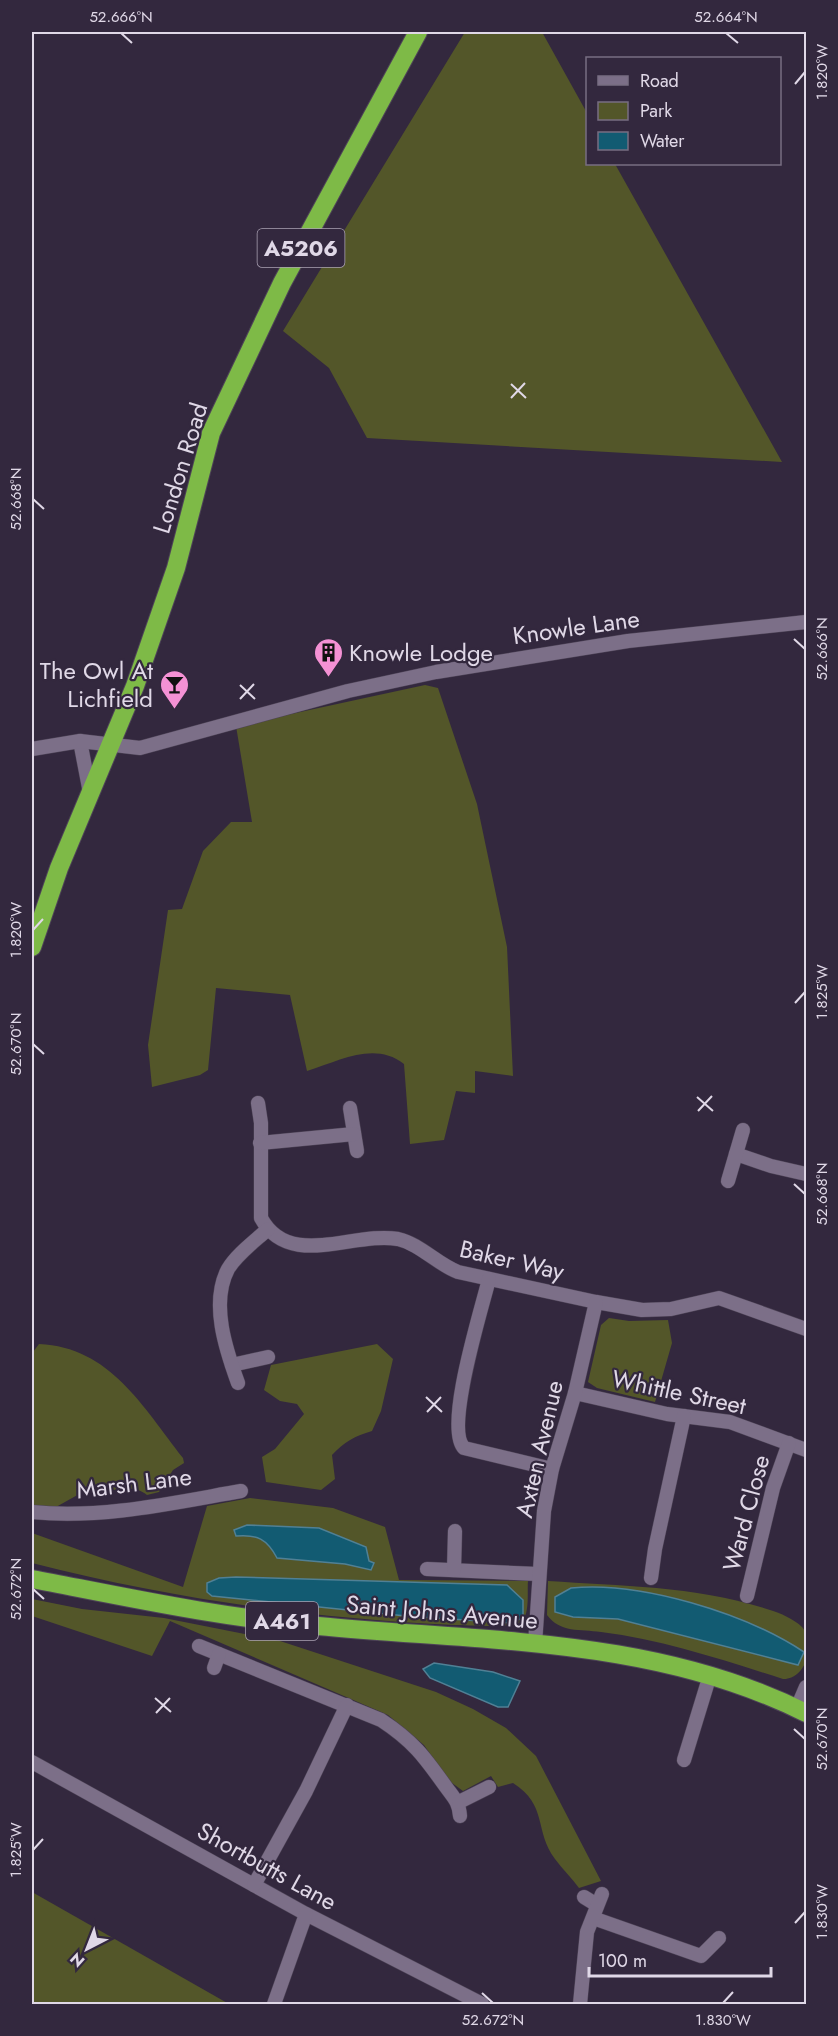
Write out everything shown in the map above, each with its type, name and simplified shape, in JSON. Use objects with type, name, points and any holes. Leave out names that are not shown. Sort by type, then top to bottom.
[{"type":"highway","name":"London Road","points":[[32,946],[38,908],[135,686],[176,568],[211,433],[282,283],[418,32]]},
{"type":"highway","name":"Saint Johns Avenue","points":[[32,1579],[181,1607],[316,1626],[587,1648],[666,1663],[710,1676],[802,1711]]},
{"type":"street","name":"Knowle Lane","points":[[32,749],[80,741],[140,748],[348,691],[519,657],[628,641],[807,622]]},
{"type":"street","points":[[80,741],[90,793]]},
{"type":"street","points":[[238,1383],[223,1330],[220,1302],[224,1283],[234,1260],[268,1229],[261,1218],[258,1103]]},
{"type":"street","points":[[350,1108],[357,1151]]},
{"type":"street","points":[[728,1180],[743,1130]]},
{"type":"street","points":[[260,1143],[354,1134]]},
{"type":"street","points":[[736,1154],[771,1166],[807,1174]]},
{"type":"street","name":"Baker Way","points":[[268,1229],[286,1242],[302,1245],[383,1237],[400,1239],[414,1244],[443,1266],[489,1279],[596,1302],[652,1310],[680,1307],[719,1298],[807,1329]]},
{"type":"street","points":[[489,1279],[460,1397],[457,1437],[464,1448],[552,1469]]},
{"type":"street","name":"Axten Avenue","points":[[535,1644],[544,1511],[552,1469],[575,1393],[596,1302]]},
{"type":"street","points":[[232,1365],[268,1357]]},
{"type":"street","name":"Whittle Street","points":[[575,1393],[684,1416],[730,1422],[807,1450]]},
{"type":"street","points":[[651,1578],[655,1549],[684,1416]]},
{"type":"street","name":"Ward Close","points":[[747,1596],[772,1488],[789,1443]]},
{"type":"street","name":"Marsh Lane","points":[[32,1512],[83,1514],[139,1508],[241,1491]]},
{"type":"street","points":[[454,1570],[455,1530]]},
{"type":"street","points":[[427,1569],[538,1574]]},
{"type":"street","points":[[199,1646],[381,1720],[404,1735],[422,1753],[459,1809],[489,1788]]},
{"type":"street","points":[[214,1668],[219,1654]]},
{"type":"street","points":[[684,1760],[710,1676]]},
{"type":"street","points":[[802,1711],[807,1687]]},
{"type":"street","points":[[254,1885],[306,1791],[347,1705]]},
{"type":"street","name":"Shortbutts Lane","points":[[32,1762],[306,1914],[482,2004]]},
{"type":"street","points":[[584,1897],[597,1906],[702,1956],[719,1938]]},
{"type":"street","points":[[580,2004],[587,1932],[597,1906]]},
{"type":"street","points":[[274,2004],[306,1914]]},
{"type":"green space","points":[[465,32],[542,32],[586,111],[586,165],[616,165],[782,462],[367,438],[329,368],[283,331]]},
{"type":"green space","points":[[425,685],[438,688],[477,804],[507,947],[513,1076],[475,1071],[475,1093],[456,1091],[444,1140],[410,1144],[404,1064],[393,1057],[369,1053],[344,1058],[307,1071],[290,995],[216,988],[208,1070],[200,1075],[152,1087],[148,1045],[168,910],[182,909],[203,851],[231,822],[252,822],[236,726]]},
{"type":"green space","points":[[609,1318],[629,1321],[668,1320],[672,1343],[655,1402],[597,1388],[588,1382],[601,1325]]},
{"type":"green space","points":[[39,1344],[64,1348],[86,1356],[105,1368],[139,1400],[183,1458],[184,1463],[173,1470],[159,1492],[147,1495],[133,1489],[97,1490],[90,1488],[56,1507],[32,1507],[32,1361],[33,1352]]},
{"type":"green space","points":[[377,1344],[393,1359],[381,1411],[372,1431],[350,1440],[332,1455],[335,1479],[321,1490],[266,1482],[262,1457],[275,1449],[304,1414],[297,1404],[280,1401],[264,1390],[271,1365]]},
{"type":"green space","points":[[250,1498],[333,1508],[385,1527],[399,1580],[528,1581],[525,1617],[522,1621],[510,1625],[480,1626],[401,1622],[294,1612],[189,1597],[32,1563],[32,1533],[183,1587],[207,1506]]},
{"type":"green space","points":[[548,1581],[688,1592],[743,1602],[770,1610],[795,1621],[802,1627],[808,1641],[807,1659],[798,1673],[783,1679],[670,1645],[564,1627],[552,1621],[547,1615]]},
{"type":"green space","points":[[32,1599],[82,1609],[164,1618],[280,1641],[436,1692],[473,1709],[506,1728],[536,1756],[601,1881],[579,1888],[549,1849],[536,1809],[524,1791],[513,1783],[498,1787],[491,1776],[463,1791],[448,1780],[424,1745],[388,1715],[170,1621],[152,1656],[32,1616]]},
{"type":"green space","points":[[32,1892],[229,2004],[32,2004]]},
{"type":"water","points":[[247,1525],[319,1528],[366,1547],[369,1561],[374,1563],[371,1570],[345,1564],[277,1558],[261,1539],[236,1536],[234,1530]]},
{"type":"water","points":[[219,1578],[507,1585],[523,1600],[523,1618],[510,1623],[406,1616],[212,1596],[207,1592],[207,1583]]},
{"type":"water","points":[[598,1587],[628,1590],[691,1603],[752,1625],[804,1652],[798,1665],[618,1619],[573,1617],[555,1612],[555,1597],[571,1588]]},
{"type":"water","points":[[434,1663],[493,1672],[520,1681],[508,1707],[498,1707],[430,1678],[423,1669]]},
{"type":"place","name":"Knowle Lodge","points":[[328,678]]},
{"type":"place","name":"The Owl At Lichfield","points":[[174,710]]}]
